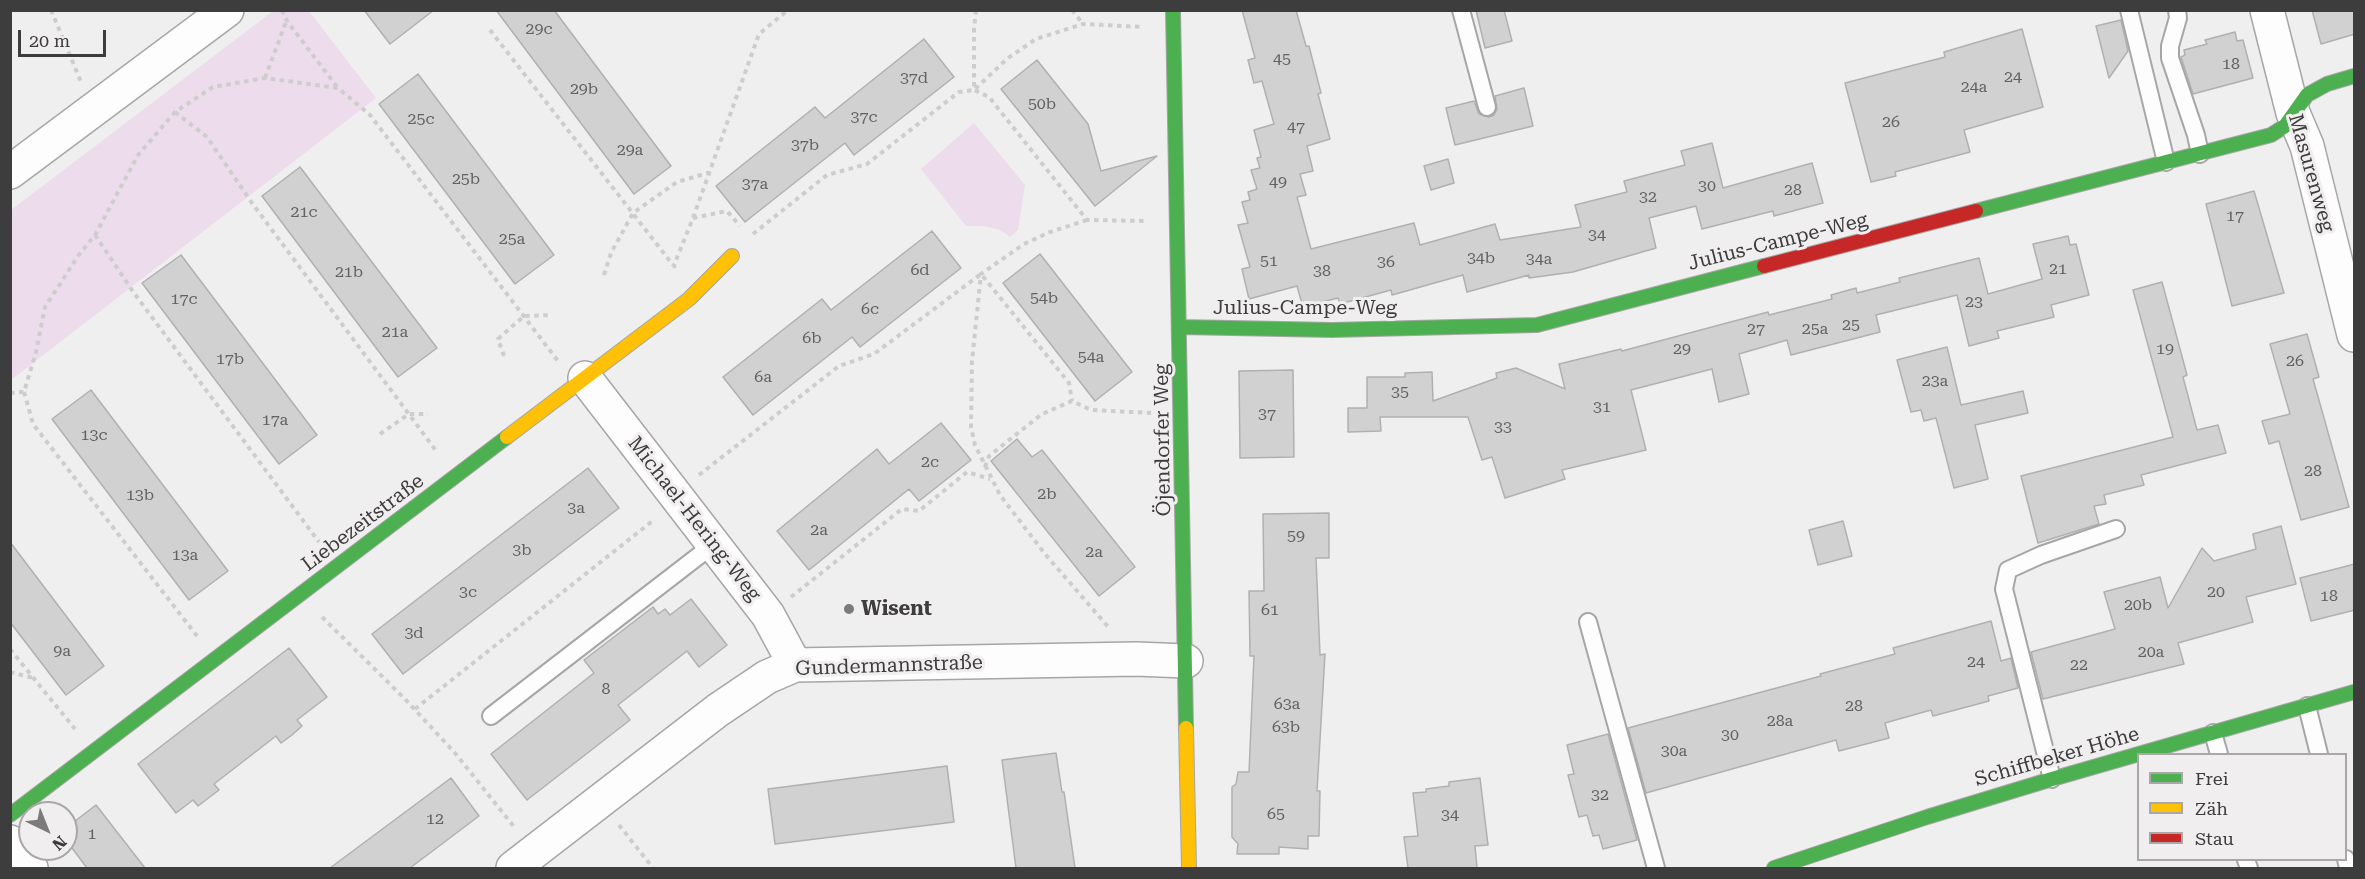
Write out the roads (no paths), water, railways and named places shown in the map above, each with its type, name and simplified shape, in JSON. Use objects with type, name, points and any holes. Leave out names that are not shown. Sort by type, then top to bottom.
[{"type":"street","points":[[10,172],[227,10]]},
{"type":"street","name":"Öjendorfer Weg","points":[[1173,10],[1189,868]]},
{"type":"street","name":"Masurenweg","points":[[2266,10],[2293,113],[2307,146],[2355,335]]},
{"type":"street","name":"Julius-Campe-Weg","points":[[1180,327],[1332,330],[1537,325],[2271,135],[2285,126],[2307,95],[2326,84],[2355,76]]},
{"type":"street","name":"Liebezeitstraße","points":[[10,815],[689,299],[732,256]]},
{"type":"street","name":"Michael-Hering-Weg","points":[[581,382],[677,497],[768,615],[795,665]]},
{"type":"street","name":"Gundermannstraße","points":[[524,860],[718,710],[766,677],[795,665],[1136,659],[1186,661]]},
{"type":"street","name":"Schiffbeker Höhe","points":[[2141,753],[2355,692]]},
{"type":"street","name":"Schiffbeker Höhe","points":[[1774,868],[1927,817],[2137,754]]},
{"type":"street","points":[[10,842],[31,868]]},
{"type":"lane","points":[[1461,10],[1487,108]]},
{"type":"lane","points":[[2129,10],[2166,162]]},
{"type":"lane","points":[[2177,10],[2178,18],[2170,46],[2170,58],[2196,135],[2200,154]]},
{"type":"lane","points":[[2052,778],[2004,589],[2008,570],[2041,555],[2115,529]]},
{"type":"lane","points":[[491,716],[714,544]]},
{"type":"lane","points":[[1588,622],[1656,868]]},
{"type":"lane","points":[[2307,706],[2319,753]]},
{"type":"lane","points":[[2213,733],[2219,753]]},
{"type":"place","name":"Wisent","points":[[849,609]]}]
